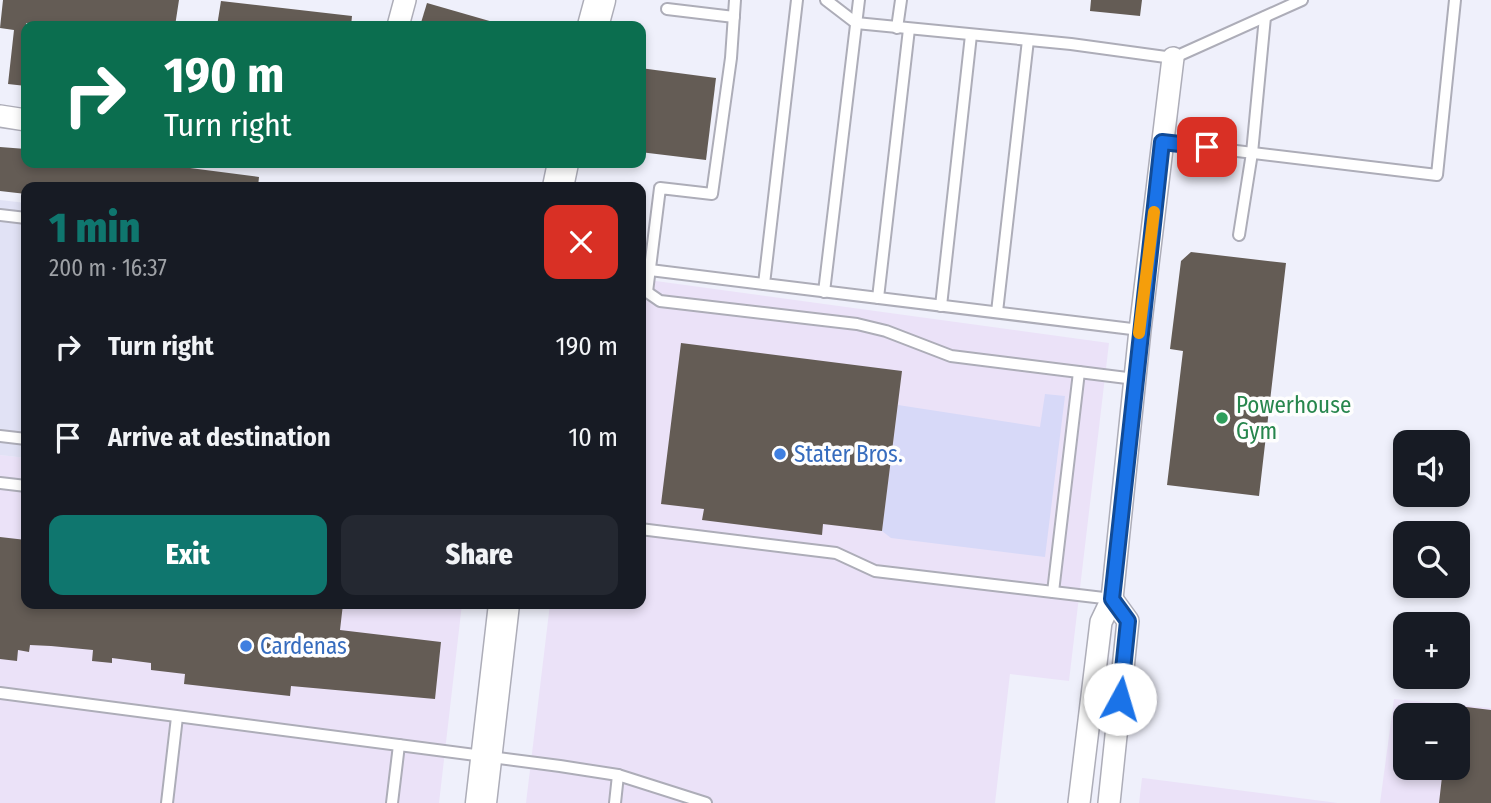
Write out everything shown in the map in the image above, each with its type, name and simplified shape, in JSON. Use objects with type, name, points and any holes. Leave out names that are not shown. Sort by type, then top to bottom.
[{"type":"main road","points":[[594,21],[600,0]]},
{"type":"main road","points":[[481,803],[503,609]]},
{"type":"street","points":[[399,21],[405,0]]},
{"type":"street","points":[[1079,803],[1101,622],[1112,599],[1140,330],[1173,58]]},
{"type":"street","points":[[0,116],[21,119]]},
{"type":"street","points":[[1109,803],[1128,621],[1112,599]]},
{"type":"lane","points":[[646,285],[660,188],[712,194],[731,58],[735,0]]},
{"type":"lane","points":[[764,284],[797,0]]},
{"type":"lane","points":[[826,0],[856,23],[1173,58],[1302,0]]},
{"type":"lane","points":[[824,292],[859,0]]},
{"type":"lane","points":[[878,298],[903,28],[901,0]]},
{"type":"lane","points":[[1162,142],[1437,175],[1455,0]]},
{"type":"lane","points":[[667,9],[734,18]]},
{"type":"lane","points":[[1239,235],[1252,153],[1265,17]]},
{"type":"lane","points":[[940,306],[971,35]]},
{"type":"lane","points":[[997,312],[1028,40]]},
{"type":"lane","points":[[0,215],[21,217]]},
{"type":"lane","points":[[650,270],[1140,330]]},
{"type":"lane","points":[[646,293],[660,301],[857,324],[951,356],[1135,379]]},
{"type":"lane","points":[[1053,592],[1079,372]]},
{"type":"lane","points":[[0,436],[21,438]]},
{"type":"lane","points":[[0,483],[21,485]]},
{"type":"lane","points":[[646,530],[836,553],[875,571],[1112,599]]},
{"type":"lane","points":[[0,693],[177,718],[486,755],[618,775],[674,798],[706,803]]},
{"type":"lane","points":[[167,803],[177,718]]},
{"type":"lane","points":[[392,803],[400,745]]},
{"type":"lane","points":[[615,803],[618,775]]},
{"type":"shaded area","points":[[0,200],[21,202],[21,457],[0,455]]},
{"type":"shaded area","points":[[646,280],[1109,343],[1069,681],[1010,674],[995,803],[526,803],[549,609],[646,609]]},
{"type":"shaded area","points":[[1045,394],[1065,396],[1045,557],[891,538],[882,531],[898,405],[1040,427]]},
{"type":"shaded area","points":[[0,455],[21,457],[21,609],[461,609],[439,803],[0,803]]},
{"type":"shaded area","points":[[1394,699],[1437,703],[1393,703]]},
{"type":"shaded area","points":[[1393,706],[1393,780],[1470,780],[1470,706],[1491,708],[1491,803],[1380,803]]},
{"type":"shaded area","points":[[1143,778],[1338,803],[1139,803]]},
{"type":"building","points":[[3,0],[179,0],[176,21],[21,21],[21,85],[8,84],[14,30],[0,28]]},
{"type":"building","points":[[1091,0],[1142,0],[1140,16],[1090,11]]},
{"type":"building","points":[[221,1],[352,16],[352,21],[218,21]]},
{"type":"building","points":[[427,3],[490,21],[422,21]]},
{"type":"building","points":[[646,69],[716,78],[706,160],[646,153]]},
{"type":"building","points":[[0,147],[21,149],[21,168],[190,168],[259,177],[258,182],[21,182],[21,193],[0,191]]},
{"type":"building","name":"Powerhouse Gym","points":[[1191,252],[1286,263],[1259,496],[1167,485],[1183,351],[1170,349],[1181,261]]},
{"type":"building","name":"Stater Bros.","points":[[681,343],[902,371],[882,531],[823,524],[822,535],[702,520],[704,509],[661,504]]},
{"type":"building","points":[[0,537],[21,539],[21,609],[342,609],[340,630],[441,642],[435,699],[291,686],[290,696],[184,684],[185,674],[151,670],[151,663],[112,658],[112,663],[92,661],[93,650],[51,646],[30,645],[29,652],[18,650],[17,661],[0,659]]},
{"type":"building","points":[[1470,707],[1491,710],[1491,803],[1439,803],[1442,780],[1470,780]]},
{"type":"slow traffic","points":[[1139,333],[1154,212]]},
{"type":"place","name":"Powerhouse Gym","points":[[1222,418]]},
{"type":"place","name":"Stater Bros.","points":[[780,454]]},
{"type":"place","name":"Cardenas","points":[[246,646]]},
{"type":"route","points":[[1120,699],[1128,621],[1112,599],[1162,142],[1207,147]]}]
